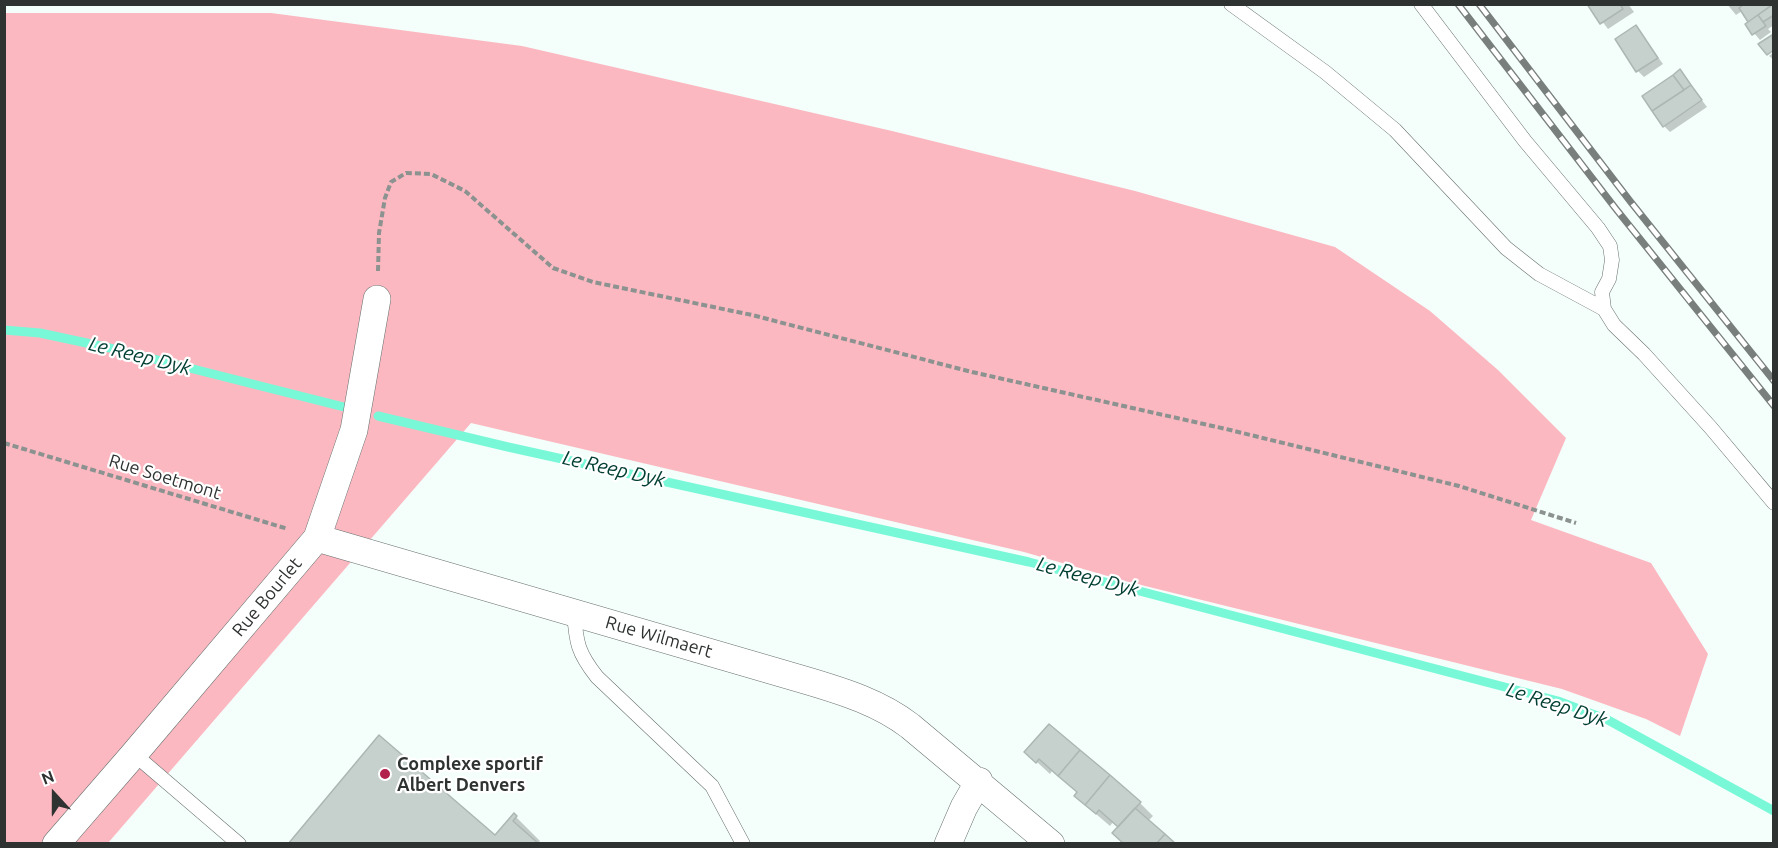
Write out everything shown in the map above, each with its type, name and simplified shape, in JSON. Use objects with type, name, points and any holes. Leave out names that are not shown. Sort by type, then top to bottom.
[{"type":"street","name":"Rue Bourlet","points":[[56,843],[135,754],[317,538],[354,430],[377,299]]},
{"type":"street","name":"Rue Wilmaert","points":[[317,538],[819,684],[866,700],[898,717],[979,781],[1051,843]]},
{"type":"street","points":[[948,843],[979,781]]},
{"type":"lane","points":[[1231,4],[1325,72],[1395,130],[1506,248],[1539,274],[1604,309]]},
{"type":"lane","points":[[1421,4],[1525,141],[1598,228],[1610,246],[1612,261],[1609,279],[1602,292],[1604,309],[1614,325],[1644,354],[1711,428],[1773,503]]},
{"type":"lane","points":[[574,612],[576,642],[589,667],[712,786],[743,843]]},
{"type":"lane","points":[[135,754],[239,843]]},
{"type":"path","points":[[377,299],[379,233],[385,198],[392,182],[406,173],[431,174],[465,191],[553,268],[593,282],[752,315],[972,372],[1259,437],[1459,486],[1576,523]]},
{"type":"path","name":"Rue Soetmont","points":[[4,443],[317,538]]},
{"type":"shaded area","points":[[4,13],[271,13],[522,46],[892,131],[1135,191],[1335,247],[1430,311],[1498,370],[1566,438],[1531,520],[1651,563],[1708,654],[1680,736],[1646,719],[1562,689],[1125,581],[1024,552],[471,423],[108,843],[5,843]]},
{"type":"building","points":[[1587,4],[1620,4],[1623,9],[1600,24]]},
{"type":"building","points":[[1744,4],[1773,4],[1748,22],[1739,8]]},
{"type":"building","points":[[1774,4],[1774,15],[1763,22],[1758,15]]},
{"type":"building","points":[[1758,15],[1766,26],[1752,35],[1745,24]]},
{"type":"building","points":[[1636,25],[1658,58],[1636,72],[1615,39]]},
{"type":"building","points":[[1772,35],[1774,50],[1767,55],[1758,44]]},
{"type":"building","points":[[1680,69],[1691,85],[1684,90],[1673,75]]},
{"type":"building","points":[[1673,75],[1684,90],[1652,111],[1642,96]]},
{"type":"building","points":[[1691,85],[1702,100],[1663,127],[1652,111]]},
{"type":"building","points":[[1049,724],[1080,750],[1058,776],[1039,759],[1036,763],[1024,752]]},
{"type":"building","name":"Complexe sportif Albert Denvers","points":[[379,735],[495,835],[514,813],[517,816],[513,821],[539,844],[288,844]]},
{"type":"building","points":[[1080,750],[1110,775],[1085,805],[1074,796],[1077,792],[1058,776]]},
{"type":"building","points":[[1110,775],[1141,802],[1118,827],[1099,810],[1096,814],[1085,805]]},
{"type":"building","points":[[1135,808],[1165,834],[1156,844],[1124,844],[1112,833]]},
{"type":"building","points":[[1165,834],[1176,844],[1156,844]]},
{"type":"waterway","name":"Le Reep Dyk","points":[[4,330],[40,333],[110,348],[344,407]]},
{"type":"waterway","name":"Le Reep Dyk","points":[[378,416],[508,447],[1029,562],[1558,701],[1608,720],[1774,811]]},
{"type":"railway","points":[[1458,4],[1616,209],[1774,406]]},
{"type":"railway","points":[[1479,4],[1630,201],[1774,381]]},
{"type":"place","name":"Complexe sportif Albert Denvers","points":[[385,774]]}]
